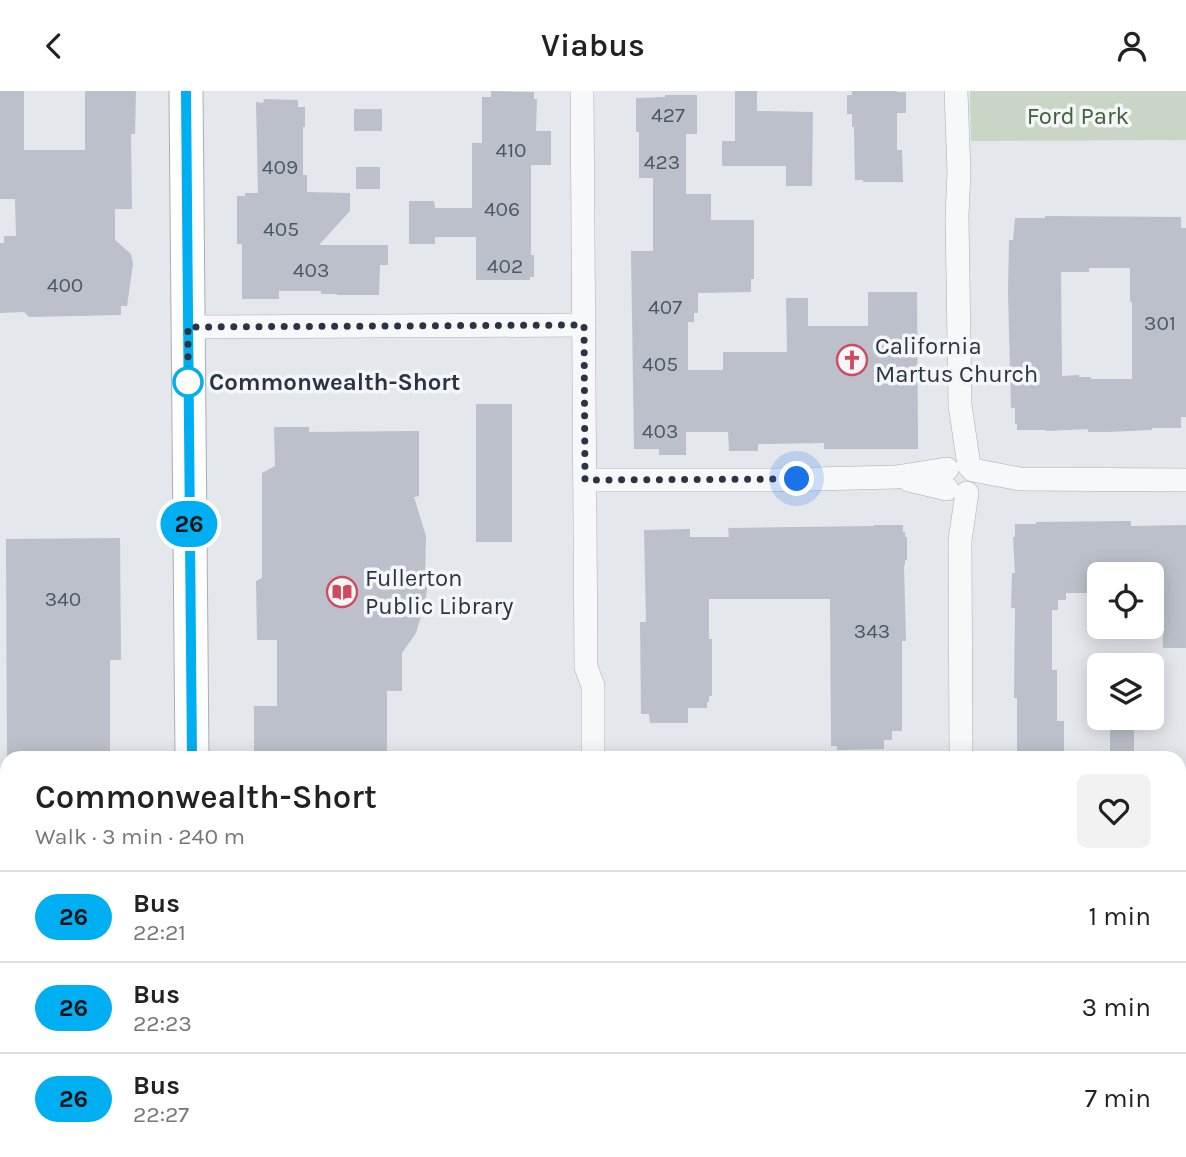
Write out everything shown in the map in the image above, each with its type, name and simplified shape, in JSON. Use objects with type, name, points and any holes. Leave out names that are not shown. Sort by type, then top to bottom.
[{"type":"main road","points":[[186,91],[192,751]]},
{"type":"street","points":[[582,91],[586,667],[593,686],[593,751]]},
{"type":"street","points":[[956,91],[959,172],[957,229],[961,751]]},
{"type":"street","points":[[188,327],[584,325]]},
{"type":"street","points":[[585,480],[896,477],[1186,480]]},
{"type":"green space","name":"Ford Park","points":[[970,91],[1186,91],[1186,140],[971,141]]},
{"type":"building","points":[[0,91],[24,91],[24,150],[85,150],[85,91],[136,91],[135,134],[131,134],[132,209],[115,209],[115,240],[131,254],[133,264],[127,306],[121,306],[121,315],[29,317],[24,312],[0,313],[0,243],[4,243],[4,236],[16,236],[15,199],[0,199]]},
{"type":"building","points":[[491,91],[534,92],[534,99],[537,99],[536,131],[551,131],[551,165],[531,165],[531,255],[534,255],[534,277],[530,277],[530,280],[476,280],[476,237],[435,237],[435,244],[409,244],[409,201],[434,201],[435,208],[472,208],[472,143],[482,143],[482,97],[491,97]]},
{"type":"building","points":[[735,91],[757,91],[757,111],[813,112],[812,186],[786,186],[786,166],[722,166],[722,141],[735,141]]},
{"type":"building","points":[[852,91],[906,92],[906,113],[897,113],[897,150],[902,150],[903,182],[855,180],[854,127],[852,114],[847,114],[847,95],[852,95]]},
{"type":"building","points":[[697,95],[697,134],[686,134],[686,194],[711,194],[711,220],[754,220],[754,279],[751,279],[751,292],[698,293],[698,313],[694,313],[694,322],[688,322],[688,370],[723,370],[723,352],[787,352],[786,298],[808,298],[808,326],[868,326],[868,292],[917,292],[918,449],[824,449],[824,443],[758,444],[758,451],[729,451],[728,432],[686,432],[686,455],[659,455],[659,449],[634,449],[631,251],[653,251],[653,178],[639,178],[636,98]]},
{"type":"building","points":[[264,99],[298,100],[298,107],[305,107],[303,175],[307,175],[307,192],[350,193],[350,211],[319,245],[388,245],[388,265],[380,265],[379,295],[279,291],[279,299],[242,299],[242,244],[237,244],[237,196],[258,193],[256,102],[263,103]]},
{"type":"building","points":[[354,109],[382,109],[382,131],[354,131]]},
{"type":"building","points":[[356,167],[380,167],[380,189],[356,189]]},
{"type":"building","points":[[1181,217],[1181,228],[1186,228],[1186,417],[1181,417],[1181,428],[1106,432],[1088,432],[1088,429],[1017,430],[1015,408],[1011,408],[1009,240],[1013,240],[1015,218]],"holes":[[[1089,268],[1130,268],[1132,379],[1062,376],[1061,272],[1089,272]]]},
{"type":"building","points":[[476,404],[512,404],[512,542],[476,542]]},
{"type":"building","name":"Fullerton Public Library","points":[[274,427],[309,427],[309,432],[419,431],[419,496],[414,497],[426,536],[425,577],[429,576],[425,603],[416,633],[402,653],[402,691],[387,691],[387,751],[254,751],[254,706],[277,706],[277,640],[257,640],[256,581],[262,578],[262,473],[275,466]]},
{"type":"building","points":[[1131,521],[1131,526],[1186,525],[1186,648],[1163,648],[1164,562],[1087,562],[1087,593],[1066,593],[1066,600],[1058,600],[1058,610],[1052,610],[1052,670],[1057,670],[1057,721],[1064,721],[1064,751],[1017,751],[1017,698],[1014,698],[1015,608],[1011,608],[1012,573],[1015,573],[1013,537],[1015,524]]},
{"type":"building","points":[[903,525],[903,532],[907,537],[907,560],[904,565],[906,641],[902,641],[902,731],[892,731],[892,740],[884,740],[884,749],[837,750],[837,746],[831,746],[830,599],[709,599],[712,696],[709,696],[707,708],[688,708],[688,723],[650,723],[649,714],[641,714],[640,622],[646,622],[644,530],[690,529],[690,537],[729,537],[728,528]]},
{"type":"building","points":[[120,538],[121,660],[110,660],[110,751],[7,751],[6,539]]},
{"type":"building","points":[[1110,730],[1134,730],[1134,751],[1110,751]]},
{"type":"bus line","name":"26","points":[[186,91],[192,751]]},
{"type":"place","name":"California Martus Church","points":[[852,360]]},
{"type":"place","name":"Commonwealth-Short","points":[[188,382]]},
{"type":"place","name":"Fullerton Public Library","points":[[342,592]]},
{"type":"route","points":[[188,382],[188,327],[584,325],[585,480],[797,479]]}]
